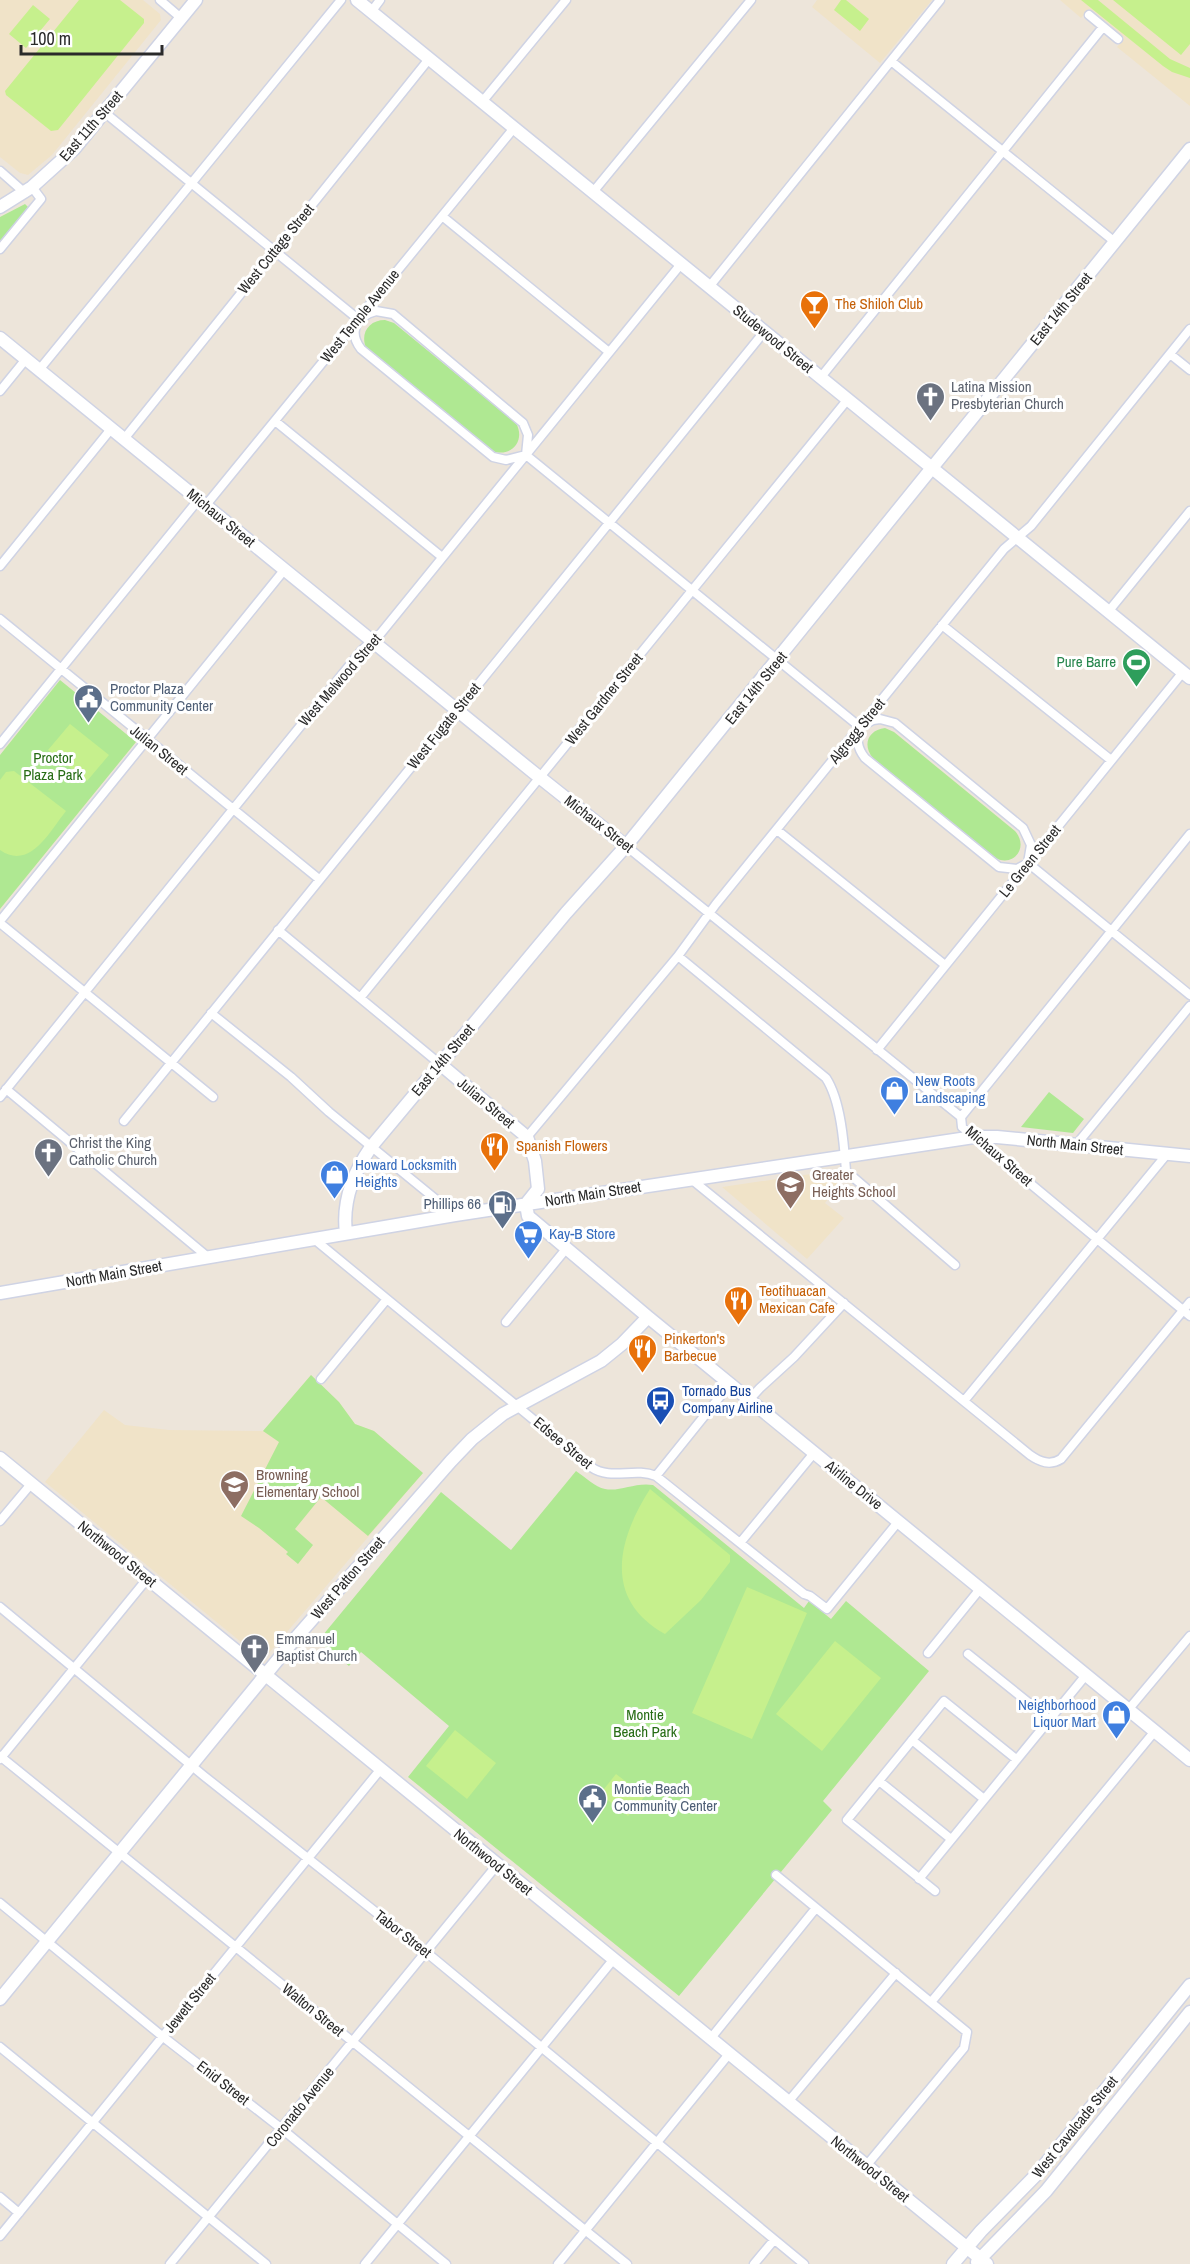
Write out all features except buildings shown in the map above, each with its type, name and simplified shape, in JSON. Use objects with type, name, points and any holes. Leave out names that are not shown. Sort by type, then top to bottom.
[{"type":"street","points":[[160,0],[181,18]]},
{"type":"street","name":"East 11th Street","points":[[0,207],[28,190],[74,149],[196,0]]},
{"type":"street","points":[[39,370],[340,0]]},
{"type":"street","name":"Studewood Street","points":[[357,0],[1186,675]]},
{"type":"street","points":[[371,12],[381,0]]},
{"type":"street","points":[[482,102],[566,0]]},
{"type":"street","points":[[593,192],[751,0]]},
{"type":"street","points":[[709,287],[940,0]]},
{"type":"street","points":[[1089,15],[1118,39]]},
{"type":"street","points":[[821,378],[1103,27]]},
{"type":"street","name":"West Cottage Street","points":[[124,439],[429,59]]},
{"type":"street","points":[[891,61],[1115,242]]},
{"type":"street","points":[[104,112],[358,319]]},
{"type":"street","name":"West Temple Avenue","points":[[0,744],[60,669],[275,420],[514,128]]},
{"type":"street","name":"East 14th Street","points":[[346,1233],[346,1204],[349,1190],[357,1170],[371,1147],[566,913],[626,846],[779,660],[1190,149]]},
{"type":"street","points":[[0,171],[41,199],[0,249]]},
{"type":"street","points":[[442,216],[609,352]]},
{"type":"street","name":"West Melwood Street","points":[[0,1097],[362,650],[373,641],[681,264]]},
{"type":"street","points":[[376,311],[393,314],[523,423],[528,435],[526,454],[506,460],[493,457],[361,350],[354,334],[358,319],[367,313],[376,311]]},
{"type":"street","name":"Algregg Street","points":[[527,1137],[678,956],[1004,549],[1031,526],[1190,329]]},
{"type":"street","name":"West Fugate Street","points":[[124,1121],[764,332]]},
{"type":"street","name":"Michaux Street","points":[[0,338],[961,1117],[962,1127],[1187,1313]]},
{"type":"street","points":[[1170,354],[1190,370]]},
{"type":"street","points":[[0,391],[26,359]]},
{"type":"street","name":"West Gardner Street","points":[[360,998],[848,399]]},
{"type":"street","points":[[275,420],[442,557]]},
{"type":"street","points":[[0,566],[111,429]]},
{"type":"street","points":[[526,454],[608,524],[860,727]]},
{"type":"street","points":[[1108,612],[1190,511]]},
{"type":"street","points":[[213,1097],[0,922],[285,570]]},
{"type":"street","name":"Julian Street","points":[[0,620],[319,879]]},
{"type":"street","points":[[942,625],[1111,760]]},
{"type":"street","name":"Le Green Street","points":[[877,1050],[1111,760],[1186,675]]},
{"type":"street","points":[[880,719],[895,723],[1023,828],[1031,845],[1028,863],[1011,869],[993,863],[864,758],[857,740],[860,727],[880,719]]},
{"type":"street","points":[[777,830],[945,965]]},
{"type":"street","points":[[961,1117],[1190,834]]},
{"type":"street","points":[[1028,863],[1190,995]]},
{"type":"street","name":"Julian Street","points":[[278,930],[527,1137],[535,1161],[538,1189],[526,1204]]},
{"type":"street","points":[[678,956],[826,1078],[835,1098],[846,1171],[955,1265]]},
{"type":"street","points":[[1076,1145],[1190,1006]]},
{"type":"street","points":[[211,1013],[455,1215]]},
{"type":"street","points":[[6,1089],[210,1258]]},
{"type":"street","name":"North Main Street","points":[[0,1293],[455,1215],[974,1137],[1190,1156]]},
{"type":"street","points":[[964,1401],[1167,1154]]},
{"type":"street","points":[[691,1179],[964,1401],[1044,1462],[1052,1463],[1061,1459],[1187,1313],[1190,1302]]},
{"type":"street","name":"Airline Drive","points":[[526,1204],[528,1216],[566,1249],[1190,1760]]},
{"type":"street","name":"Edsee Street","points":[[314,1239],[597,1471],[612,1474],[637,1472],[656,1476]]},
{"type":"street","points":[[506,1322],[566,1249]]},
{"type":"street","points":[[321,1379],[387,1299]]},
{"type":"street","points":[[749,1400],[794,1357],[844,1303]]},
{"type":"street","name":"West Patton Street","points":[[0,2000],[265,1675],[458,1454],[482,1430],[519,1406],[601,1361],[622,1344],[648,1317]]},
{"type":"street","points":[[730,1384],[656,1476],[804,1594],[827,1609],[898,1522]]},
{"type":"street","points":[[740,1543],[814,1453]]},
{"type":"street","name":"Northwood Street","points":[[0,1458],[497,1866],[711,2038],[967,2248],[981,2262]]},
{"type":"street","points":[[0,1521],[31,1484]]},
{"type":"street","points":[[0,1757],[147,1579]]},
{"type":"street","points":[[928,1653],[980,1589]]},
{"type":"street","name":"Tabor Street","points":[[0,1607],[191,1765],[426,1952],[804,2264]]},
{"type":"street","points":[[1128,1710],[1190,1636]]},
{"type":"street","points":[[968,1654],[1049,1719]]},
{"type":"street","points":[[919,1879],[1086,1675]]},
{"type":"street","points":[[934,1891],[847,1820],[944,1701],[1016,1759]]},
{"type":"street","points":[[932,2001],[1155,1731]]},
{"type":"street","points":[[912,1740],[984,1799]]},
{"type":"street","name":"Walton Street","points":[[0,1757],[627,2264]]},
{"type":"street","name":"Jewett Street","points":[[0,2236],[380,1770]]},
{"type":"street","points":[[879,1780],[951,1839]]},
{"type":"street","name":"Coronado Avenue","points":[[170,2264],[497,1866]]},
{"type":"street","points":[[776,1875],[967,2032],[964,2048],[866,2166]]},
{"type":"street","name":"Enid Street","points":[[0,1903],[446,2264]]},
{"type":"street","points":[[711,2038],[816,1908]]},
{"type":"street","points":[[365,2264],[613,1960]]},
{"type":"street","points":[[788,2103],[896,1973]]},
{"type":"street","points":[[1158,2052],[1155,2047],[1156,2039],[1178,2010],[1189,1986]]},
{"type":"street","name":"West Cavalcade Street","points":[[953,2264],[1038,2173],[1189,1986]]},
{"type":"street","name":"West Cavalcade Street","points":[[981,2262],[1073,2159],[1190,2012]]},
{"type":"street","points":[[1122,2097],[1119,2095],[1121,2087],[1148,2052],[1146,2040]]},
{"type":"street","points":[[0,2047],[266,2264]]},
{"type":"street","points":[[558,2264],[729,2054]]},
{"type":"street","points":[[1059,2148],[1073,2159]]},
{"type":"street","points":[[0,2197],[19,2212]]},
{"type":"street","points":[[754,2264],[774,2240]]},
{"type":"shaded area","points":[[0,0],[143,0],[160,14],[161,20],[52,155],[28,175],[20,173],[0,157]]},
{"type":"shaded area","points":[[817,0],[932,0],[880,63],[812,7]]},
{"type":"shaded area","points":[[1060,0],[1190,0],[1190,106],[1117,47],[1124,38],[1089,9],[1081,18]]},
{"type":"shaded area","name":"Greater Heights School","points":[[831,1171],[843,1181],[825,1203],[844,1218],[807,1259],[722,1187]]},
{"type":"shaded area","name":"Browning Elementary School","points":[[311,1375],[339,1402],[355,1424],[374,1431],[423,1473],[263,1660],[45,1482],[104,1410],[125,1425],[169,1430],[263,1431]]},
{"type":"green space","points":[[79,0],[120,0],[144,19],[144,23],[58,130],[51,131],[6,95],[5,91]]},
{"type":"green space","points":[[841,0],[846,0],[869,19],[860,31],[834,10]]},
{"type":"green space","points":[[1081,0],[1098,0],[1170,59],[1190,68],[1190,78],[1172,72],[1163,66]]},
{"type":"green space","points":[[1113,0],[1190,0],[1190,44],[1181,55]]},
{"type":"green space","points":[[33,5],[50,19],[26,48],[9,34]]},
{"type":"green space","points":[[25,204],[29,208],[0,243],[0,217]]},
{"type":"green space","points":[[385,320],[394,323],[516,423],[519,430],[518,442],[511,450],[499,453],[492,451],[366,348],[364,337],[367,328],[374,322]]},
{"type":"green space","name":"Proctor Plaza Park","points":[[60,680],[136,742],[0,909],[0,755]]},
{"type":"green space","points":[[70,724],[109,755],[87,781],[48,750]]},
{"type":"green space","points":[[885,728],[894,732],[1015,831],[1021,844],[1017,855],[1007,860],[994,857],[873,758],[868,748],[868,739],[874,732]]},
{"type":"green space","points":[[14,771],[66,811],[38,846],[21,856],[0,850],[0,780],[6,772]]},
{"type":"green space","points":[[1049,1092],[1084,1119],[1073,1133],[1021,1127]]},
{"type":"green space","points":[[311,1375],[339,1402],[355,1424],[374,1431],[423,1473],[368,1536],[321,1497],[295,1529],[313,1545],[298,1564],[286,1554],[288,1552],[241,1516],[279,1442],[263,1431]]},
{"type":"green space","name":"Montie Beach Park","points":[[576,1471],[605,1489],[653,1485],[804,1608],[809,1601],[831,1619],[846,1601],[929,1671],[823,1801],[832,1810],[679,1996],[408,1777],[449,1726],[361,1652],[349,1666],[318,1641],[441,1492],[511,1550]]},
{"type":"green space","points":[[650,1489],[730,1555],[730,1562],[701,1600],[665,1634],[645,1620],[632,1604],[624,1586],[622,1567],[624,1548],[630,1528]]},
{"type":"green space","points":[[747,1587],[807,1613],[752,1739],[692,1713]]},
{"type":"green space","points":[[835,1641],[881,1678],[822,1751],[776,1714]]},
{"type":"green space","points":[[455,1730],[496,1763],[467,1799],[426,1766]]},
{"type":"green space","points":[[616,1774],[645,1796],[628,1816],[600,1794]]},
{"type":"place","name":"The Shiloh Club","points":[[814,330]]},
{"type":"place","name":"Latina Mission Presbyterian Church","points":[[930,422]]},
{"type":"place","name":"Pure Barre","points":[[1137,688]]},
{"type":"place","name":"Proctor Plaza Community Center","points":[[89,724]]},
{"type":"place","name":"New Roots Landscaping","points":[[894,1116]]},
{"type":"place","name":"Spanish Flowers","points":[[495,1172]]},
{"type":"place","name":"Christ the King Catholic Church","points":[[48,1178]]},
{"type":"place","name":"Howard Locksmith Heights","points":[[334,1200]]},
{"type":"place","name":"Greater Heights School","points":[[791,1210]]},
{"type":"place","name":"Phillips 66","points":[[502,1230]]},
{"type":"place","name":"Kay-B Store","points":[[528,1260]]},
{"type":"place","name":"Teotihuacan Mexican Cafe","points":[[738,1326]]},
{"type":"place","name":"Pinkerton's Barbecue","points":[[643,1374]]},
{"type":"place","name":"Tornado Bus Company Airline","points":[[661,1426]]},
{"type":"place","name":"Browning Elementary School","points":[[235,1510]]},
{"type":"place","name":"Emmanuel Baptist Church","points":[[255,1674]]},
{"type":"place","name":"Neighborhood Liquor Mart","points":[[1117,1740]]},
{"type":"place","name":"Montie Beach Community Center","points":[[593,1824]]}]
